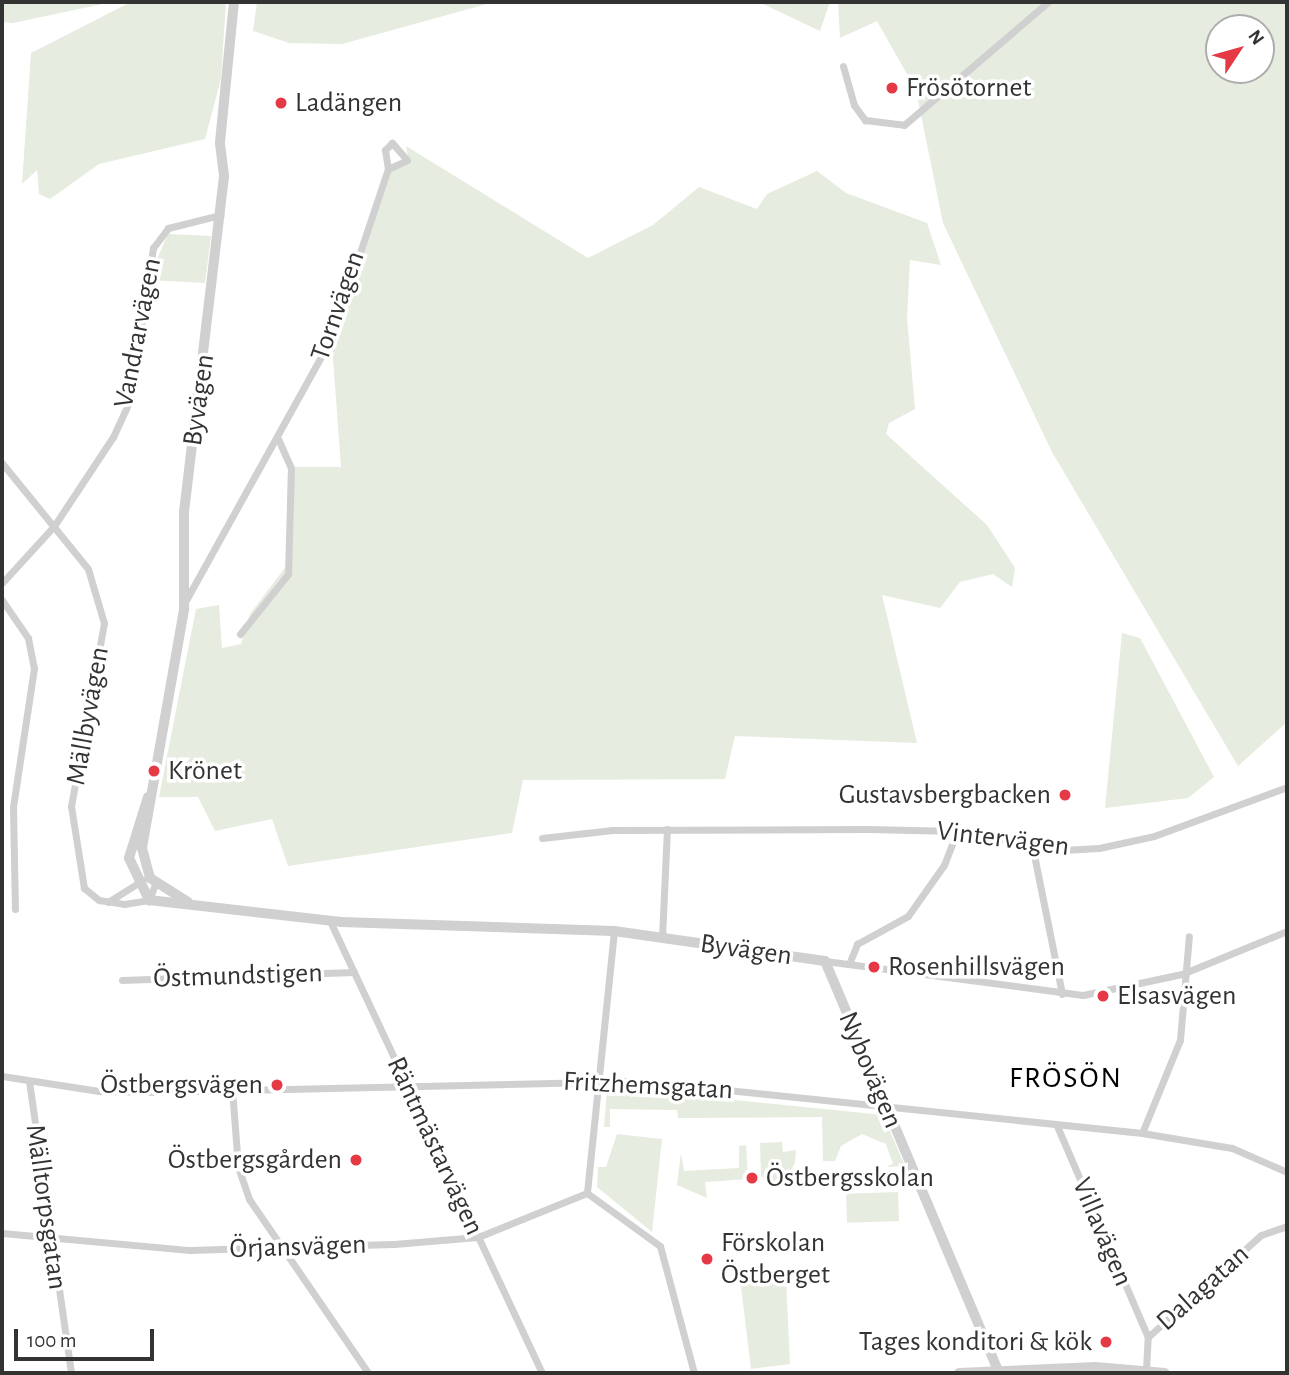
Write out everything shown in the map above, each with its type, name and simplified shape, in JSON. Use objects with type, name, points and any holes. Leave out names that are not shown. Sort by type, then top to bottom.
[{"type":"street","name":"Byvägen","points":[[194,906],[153,881],[142,848],[148,797],[184,602],[184,512],[220,215],[220,142],[234,2]]},
{"type":"street","points":[[843,66],[854,106],[865,120],[904,125],[1048,2]]},
{"type":"street","name":"Tornvägen","points":[[184,602],[278,439],[331,339],[388,170]]},
{"type":"street","name":"Vandrarvägen","points":[[2,583],[54,526],[107,448],[130,400],[153,248],[168,228],[220,215]]},
{"type":"street","points":[[240,634],[288,574],[291,468],[278,439]]},
{"type":"street","name":"Mällbyvägen","points":[[2,463],[88,569],[104,623],[71,807],[84,888],[108,902]]},
{"type":"street","points":[[2,600],[28,638],[34,668],[13,807],[15,909]]},
{"type":"street","name":"Vintervägen","points":[[542,838],[667,829],[957,831],[1063,850],[1126,843],[1287,787]]},
{"type":"street","name":"Byvägen","points":[[148,797],[128,858],[149,900],[194,906],[329,919],[614,931],[1062,994],[1182,974],[1287,930]]},
{"type":"street","points":[[662,938],[667,829]]},
{"type":"street","points":[[849,964],[857,944],[908,916],[944,864],[957,831]]},
{"type":"street","points":[[1032,845],[1059,956],[1062,994]]},
{"type":"street","points":[[138,881],[153,881],[149,900],[108,902],[138,881]]},
{"type":"street","name":"Räntmästarvägen","points":[[329,919],[542,1373]]},
{"type":"street","points":[[614,931],[596,1079],[587,1193],[660,1247],[694,1373]]},
{"type":"street","points":[[1142,1133],[1180,1040],[1182,974],[1189,936]]},
{"type":"street","name":"Nybovägen","points":[[825,961],[998,1371]]},
{"type":"street","name":"Östmundstigen","points":[[122,980],[354,972]]},
{"type":"street","name":"Fritzhemsgatan","points":[[2,1076],[99,1091],[408,1087],[596,1079],[1142,1133],[1232,1148],[1287,1172]]},
{"type":"street","name":"Mälltorpsgatan","points":[[30,1081],[48,1237],[71,1373]]},
{"type":"street","points":[[232,1089],[242,1184],[281,1248],[368,1373]]},
{"type":"street","name":"Villavägen","points":[[1057,1126],[1148,1337]]},
{"type":"street","name":"Örjansvägen","points":[[2,1233],[190,1250],[281,1248],[478,1237],[587,1193]]},
{"type":"street","name":"Dalagatan","points":[[1146,1370],[1148,1337],[1261,1235],[1287,1226]]},
{"type":"street","points":[[959,1373],[1146,1370],[1165,1373]]},
{"type":"shaded area","points":[[2,2],[112,2],[13,23],[2,22]]},
{"type":"shaded area","points":[[131,2],[226,2],[221,79],[205,139],[99,164],[50,199],[39,194],[37,170],[22,184],[31,53]]},
{"type":"shaded area","points":[[257,2],[494,2],[342,44],[289,43],[253,31]]},
{"type":"shaded area","points":[[759,2],[830,2],[820,31]]},
{"type":"shaded area","points":[[838,2],[1287,2],[1287,722],[1238,766],[1052,452],[943,223],[916,90],[877,21],[840,38]]},
{"type":"shaded area","points":[[406,146],[588,258],[653,225],[699,187],[757,209],[767,194],[817,171],[846,193],[927,223],[941,265],[910,260],[907,317],[915,409],[889,423],[886,434],[987,525],[1015,568],[1012,587],[993,574],[960,582],[940,608],[882,595],[917,743],[735,736],[725,779],[523,780],[512,833],[288,866],[272,819],[215,831],[198,797],[159,797],[196,609],[219,605],[222,648],[241,644],[250,614],[287,565],[288,467],[341,467],[332,345],[391,172],[409,162]]},
{"type":"shaded area","points":[[168,234],[211,236],[205,283],[148,280]]},
{"type":"shaded area","points":[[1122,633],[1140,638],[1214,777],[1188,798],[1105,808]]},
{"type":"shaded area","points":[[614,1088],[883,1115],[905,1166],[886,1167],[893,1164],[886,1144],[862,1134],[841,1146],[835,1161],[823,1161],[822,1117],[678,1118],[677,1110],[610,1109],[610,1127],[604,1127],[607,1091]]},
{"type":"shaded area","points":[[617,1134],[662,1139],[652,1232],[597,1187],[598,1167],[606,1167]]},
{"type":"shaded area","points":[[782,1142],[783,1152],[796,1150],[795,1163],[784,1183],[774,1185],[761,1176],[760,1143]]},
{"type":"shaded area","points":[[746,1145],[748,1179],[705,1182],[707,1198],[677,1185],[681,1153],[684,1171],[739,1168],[739,1146]]},
{"type":"shaded area","points":[[898,1192],[899,1221],[847,1223],[846,1194]]},
{"type":"shaded area","points":[[752,1269],[753,1279],[786,1279],[790,1364],[751,1369],[739,1270]]},
{"type":"place","name":"Frösötornet","points":[[892,88]]},
{"type":"place","name":"Ladängen","points":[[281,103]]},
{"type":"place","name":"Krönet","points":[[154,771]]},
{"type":"place","name":"Gustavsbergbacken","points":[[1065,795]]},
{"type":"place","name":"Rosenhillsvägen","points":[[874,967]]},
{"type":"place","name":"Elsasvägen","points":[[1103,996]]},
{"type":"place","name":"Östbergsvägen","points":[[277,1085]]},
{"type":"place","name":"Östbergsgården","points":[[356,1160]]},
{"type":"place","name":"Östbergsskolan","points":[[752,1178]]},
{"type":"place","name":"Förskolan Östberget","points":[[707,1259]]},
{"type":"place","name":"Tages konditori & kök","points":[[1106,1342]]},
{"type":"district","name":"FRÖSÖN","points":[[1066,1078]]}]
